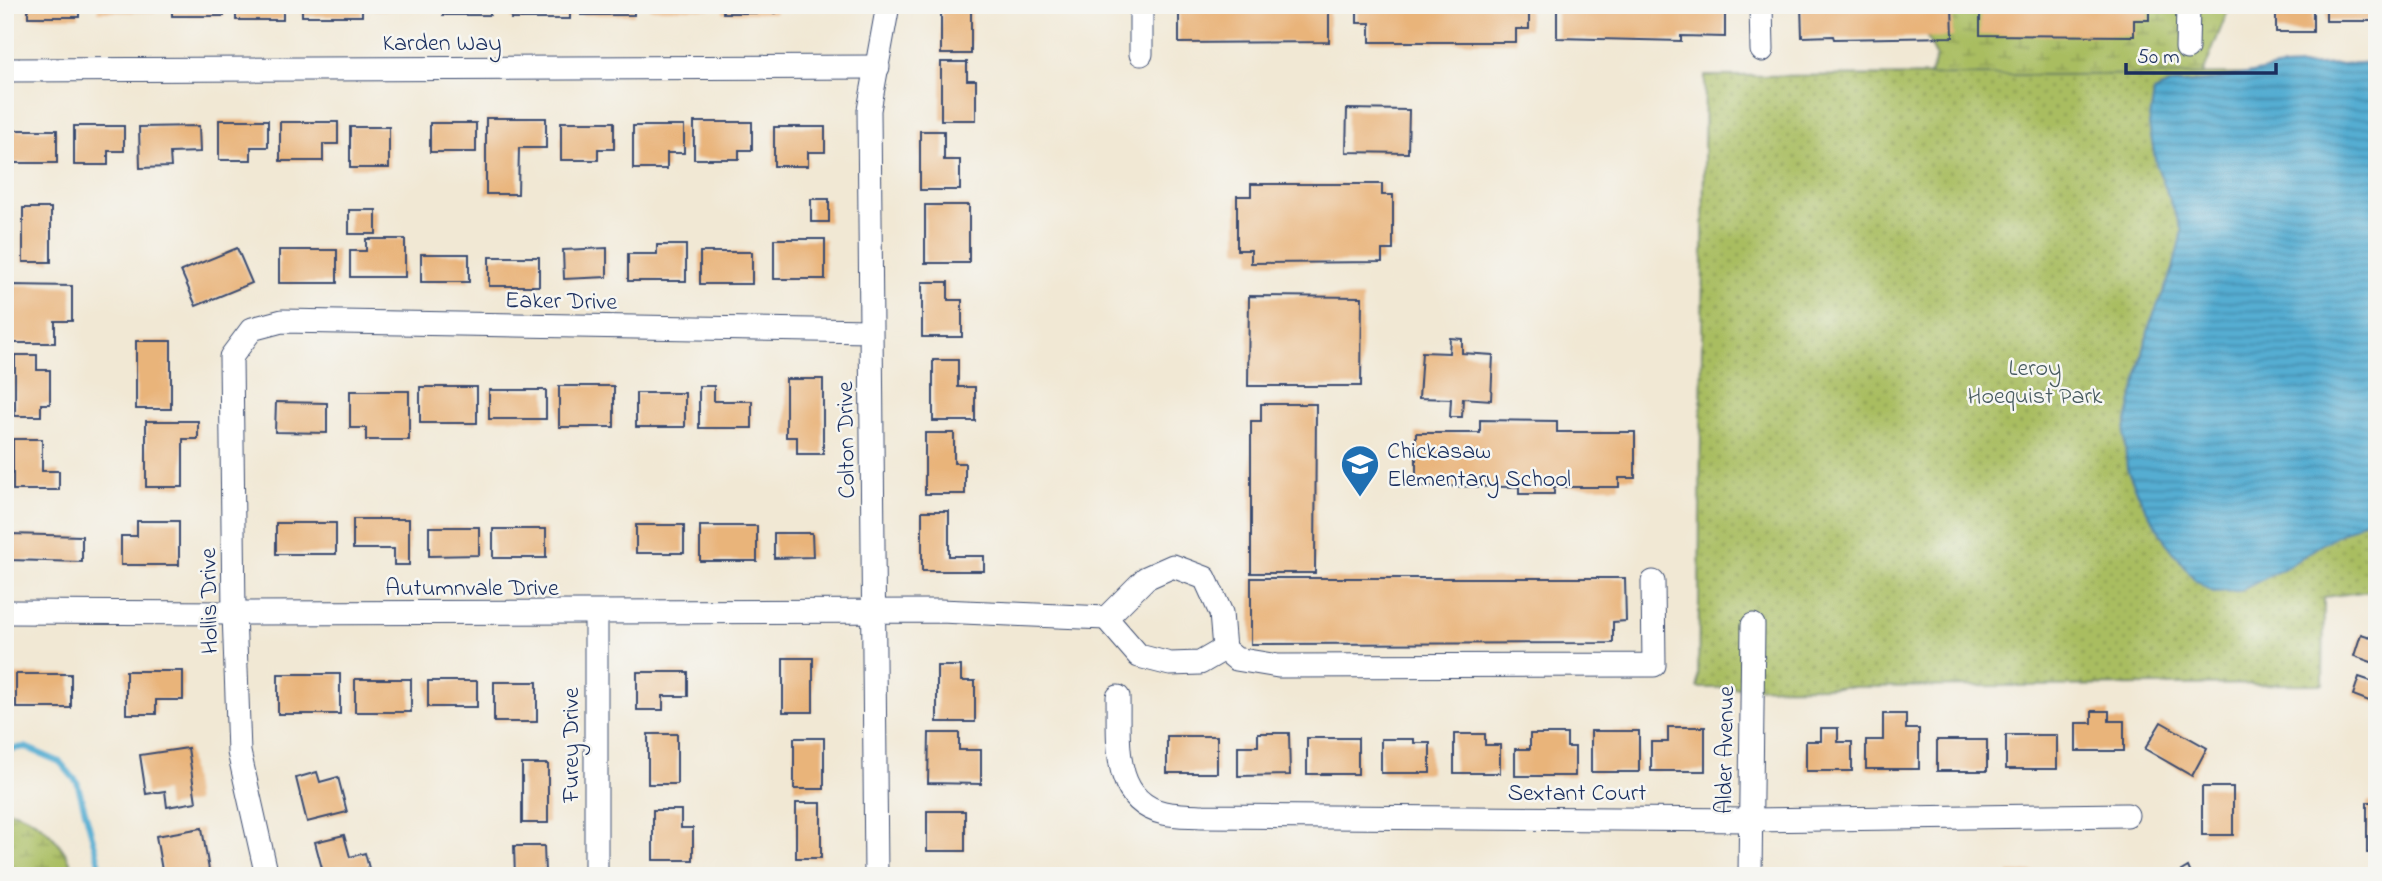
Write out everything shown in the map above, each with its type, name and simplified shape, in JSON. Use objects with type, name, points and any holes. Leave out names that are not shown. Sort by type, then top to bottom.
[{"type":"street","name":"Colton Drive","points":[[876,876],[869,110],[888,5]]},
{"type":"street","points":[[1141,5],[1141,54]]},
{"type":"street","points":[[1761,5],[1762,50]]},
{"type":"street","points":[[2187,48],[2188,5]]},
{"type":"street","name":"Karden Way","points":[[5,70],[878,67]]},
{"type":"street","name":"Eaker Drive","points":[[252,329],[282,321],[870,331]]},
{"type":"street","name":"Hollis Drive","points":[[252,329],[231,357],[233,614],[239,752],[267,876]]},
{"type":"street","points":[[1224,649],[1200,663],[1170,664],[1139,656],[1106,618],[1146,578],[1173,566],[1205,578],[1221,613],[1224,649],[1236,659],[1278,666],[1654,665],[1653,582]]},
{"type":"street","name":"Autumnvale Drive","points":[[873,580],[910,602],[940,611]]},
{"type":"street","name":"Autumnvale Drive","points":[[5,612],[233,614],[874,610],[1106,618]]},
{"type":"street","name":"Furey Drive","points":[[596,613],[596,876]]},
{"type":"street","name":"Alder Avenue","points":[[1750,876],[1753,625]]},
{"type":"street","name":"Sextant Court","points":[[1118,697],[1119,750],[1124,781],[1140,803],[1165,813],[1203,816],[1749,820],[2127,815]]},
{"type":"green space","points":[[1917,5],[2230,5],[2201,79],[1928,79],[1937,57],[1917,18]]},
{"type":"green space","name":"Leroy Hoequist Park","points":[[2377,74],[2377,590],[2324,597],[2323,684],[1698,688],[1705,76]]},
{"type":"green space","points":[[5,810],[29,818],[50,833],[65,853],[76,876],[5,876]]},
{"type":"water","points":[[2377,62],[2377,514],[2322,544],[2289,566],[2240,591],[2213,592],[2195,580],[2165,541],[2142,502],[2127,469],[2124,434],[2150,323],[2173,269],[2182,231],[2156,164],[2149,125],[2154,92],[2171,84],[2215,80],[2282,67]]},
{"type":"building","points":[[28,5],[79,5],[79,17],[28,17]]},
{"type":"building","points":[[98,5],[155,5],[155,12],[98,12]]},
{"type":"building","points":[[172,5],[224,5],[224,16],[172,16]]},
{"type":"building","points":[[236,5],[283,5],[283,20],[236,20]]},
{"type":"building","points":[[302,5],[362,5],[362,16],[302,16]]},
{"type":"building","points":[[374,5],[433,5],[433,10],[374,10]]},
{"type":"building","points":[[443,5],[490,5],[490,15],[443,15]]},
{"type":"building","points":[[511,5],[570,5],[570,19],[511,19]]},
{"type":"building","points":[[581,5],[634,5],[634,15],[581,15]]},
{"type":"building","points":[[649,5],[711,5],[711,9],[649,9]]},
{"type":"building","points":[[723,5],[776,5],[776,13],[723,13]]},
{"type":"building","points":[[790,5],[848,5],[848,10],[790,8]]},
{"type":"building","points":[[941,5],[971,5],[971,54],[941,54]]},
{"type":"building","points":[[1179,5],[1329,5],[1329,42],[1179,43]]},
{"type":"building","points":[[1357,5],[1529,5],[1529,29],[1516,29],[1516,42],[1370,42],[1370,23],[1357,23]]},
{"type":"building","points":[[1557,5],[1725,5],[1725,37],[1681,36],[1681,41],[1557,38]]},
{"type":"building","points":[[1801,5],[1952,5],[1953,37],[1802,37]]},
{"type":"building","points":[[1980,5],[2149,5],[2149,20],[2134,20],[2134,36],[1980,35]]},
{"type":"building","points":[[2276,5],[2313,5],[2313,32],[2276,32]]},
{"type":"building","points":[[2326,5],[2377,5],[2377,21],[2326,21]]},
{"type":"building","points":[[941,62],[967,62],[967,80],[976,80],[976,120],[941,120]]},
{"type":"building","points":[[1347,109],[1409,110],[1408,153],[1346,152]]},
{"type":"building","points":[[486,118],[546,118],[546,148],[519,148],[518,194],[486,194]]},
{"type":"building","points":[[219,120],[268,120],[268,147],[251,147],[251,160],[219,160]]},
{"type":"building","points":[[280,122],[338,122],[338,144],[323,144],[323,161],[280,161]]},
{"type":"building","points":[[561,122],[614,122],[614,149],[598,149],[598,160],[561,160]]},
{"type":"building","points":[[694,122],[752,122],[752,150],[739,150],[739,159],[694,159]]},
{"type":"building","points":[[430,123],[476,123],[476,152],[430,152]]},
{"type":"building","points":[[74,126],[124,126],[124,151],[108,151],[108,165],[74,165]]},
{"type":"building","points":[[199,126],[200,152],[170,153],[171,167],[140,168],[139,127]]},
{"type":"building","points":[[633,126],[684,126],[684,153],[667,153],[667,169],[633,169]]},
{"type":"building","points":[[350,127],[389,127],[389,168],[350,168]]},
{"type":"building","points":[[774,127],[825,127],[825,152],[808,152],[808,166],[774,166]]},
{"type":"building","points":[[5,130],[57,130],[57,163],[5,163]]},
{"type":"building","points":[[920,131],[944,131],[944,160],[960,160],[960,190],[920,190]]},
{"type":"building","points":[[1251,184],[1382,184],[1382,195],[1393,195],[1393,250],[1382,250],[1382,262],[1251,263],[1251,250],[1237,250],[1237,196],[1251,196]]},
{"type":"building","points":[[811,199],[829,199],[829,222],[811,222]]},
{"type":"building","points":[[925,205],[969,205],[969,263],[925,263]]},
{"type":"building","points":[[23,208],[51,208],[51,262],[23,262]]},
{"type":"building","points":[[349,210],[376,210],[376,234],[349,234]]},
{"type":"building","points":[[366,239],[405,239],[405,277],[350,277],[350,251],[366,251]]},
{"type":"building","points":[[774,239],[825,239],[825,279],[774,279]]},
{"type":"building","points":[[657,245],[686,245],[686,281],[628,281],[628,254],[657,254]]},
{"type":"building","points":[[237,248],[252,283],[196,306],[181,271]]},
{"type":"building","points":[[607,248],[607,277],[564,279],[563,250]]},
{"type":"building","points":[[279,250],[337,250],[337,283],[279,283]]},
{"type":"building","points":[[700,252],[752,252],[752,284],[700,284]]},
{"type":"building","points":[[421,254],[469,254],[469,282],[421,282]]},
{"type":"building","points":[[489,257],[539,257],[539,286],[489,286]]},
{"type":"building","points":[[922,282],[948,282],[948,300],[962,300],[962,337],[922,337]]},
{"type":"building","points":[[12,285],[72,286],[72,321],[55,321],[55,343],[12,343]]},
{"type":"building","points":[[1249,296],[1362,297],[1361,386],[1248,386]]},
{"type":"building","points":[[1450,338],[1462,339],[1462,353],[1493,355],[1491,400],[1463,398],[1462,417],[1450,417],[1451,399],[1419,398],[1422,352],[1449,353]]},
{"type":"building","points":[[136,341],[171,341],[171,409],[136,409]]},
{"type":"building","points":[[15,355],[37,355],[37,370],[50,370],[50,404],[41,404],[41,416],[15,416]]},
{"type":"building","points":[[933,360],[958,360],[958,387],[975,387],[975,421],[933,421]]},
{"type":"building","points":[[786,379],[823,379],[823,454],[797,454],[797,437],[786,437]]},
{"type":"building","points":[[559,386],[614,386],[614,427],[559,427]]},
{"type":"building","points":[[699,386],[714,386],[714,401],[752,401],[752,428],[699,428]]},
{"type":"building","points":[[420,387],[477,387],[477,423],[420,423]]},
{"type":"building","points":[[489,390],[546,390],[546,419],[489,419]]},
{"type":"building","points":[[350,391],[409,391],[409,440],[366,440],[366,428],[350,428]]},
{"type":"building","points":[[636,393],[685,393],[685,427],[636,427]]},
{"type":"building","points":[[276,402],[327,403],[327,433],[275,432]]},
{"type":"building","points":[[1261,404],[1316,404],[1315,573],[1251,573],[1251,421],[1261,421]]},
{"type":"building","points":[[1480,420],[1557,421],[1557,432],[1635,432],[1635,478],[1619,478],[1619,487],[1554,487],[1554,494],[1519,494],[1519,487],[1416,486],[1416,433],[1480,433]]},
{"type":"building","points":[[146,421],[198,421],[198,439],[183,439],[183,487],[146,487]]},
{"type":"building","points":[[925,433],[954,433],[954,463],[965,463],[965,494],[925,494]]},
{"type":"building","points":[[13,439],[42,439],[42,471],[59,471],[59,490],[13,490]]},
{"type":"building","points":[[922,511],[949,511],[949,556],[984,556],[984,571],[922,571]]},
{"type":"building","points":[[353,519],[409,519],[409,565],[394,565],[394,549],[353,549]]},
{"type":"building","points":[[137,521],[179,521],[179,565],[121,565],[121,536],[137,536]]},
{"type":"building","points":[[276,523],[336,523],[336,554],[276,554]]},
{"type":"building","points":[[636,525],[684,525],[684,553],[636,553]]},
{"type":"building","points":[[700,526],[757,526],[757,561],[700,561]]},
{"type":"building","points":[[429,527],[479,527],[479,555],[429,556]]},
{"type":"building","points":[[493,529],[546,529],[546,558],[493,558]]},
{"type":"building","points":[[774,533],[812,533],[813,557],[774,558]]},
{"type":"building","points":[[10,534],[82,536],[82,562],[9,560]]},
{"type":"building","points":[[1251,578],[1625,578],[1626,621],[1613,622],[1613,643],[1251,644]]},
{"type":"building","points":[[2361,634],[2377,639],[2377,664],[2354,656]]},
{"type":"building","points":[[783,658],[813,658],[813,712],[783,712]]},
{"type":"building","points":[[937,666],[961,666],[961,681],[975,681],[975,722],[937,722]]},
{"type":"building","points":[[126,671],[183,671],[183,700],[156,700],[156,714],[126,714]]},
{"type":"building","points":[[637,672],[688,672],[688,696],[663,696],[663,710],[637,710]]},
{"type":"building","points":[[16,674],[71,674],[71,708],[16,708]]},
{"type":"building","points":[[278,674],[340,674],[340,714],[278,714]]},
{"type":"building","points":[[2359,677],[2377,683],[2377,704],[2353,695]]},
{"type":"building","points":[[355,679],[411,679],[411,712],[355,712]]},
{"type":"building","points":[[428,681],[477,681],[477,707],[428,707]]},
{"type":"building","points":[[494,682],[537,682],[537,722],[494,722]]},
{"type":"building","points":[[2092,711],[2109,711],[2109,721],[2124,721],[2124,751],[2076,751],[2076,723],[2092,723]]},
{"type":"building","points":[[1883,714],[1906,714],[1906,729],[1919,729],[1919,769],[1866,769],[1866,740],[1883,740]]},
{"type":"building","points":[[2161,722],[2207,748],[2192,776],[2145,749]]},
{"type":"building","points":[[1668,727],[1705,727],[1705,771],[1651,771],[1651,742],[1668,742]]},
{"type":"building","points":[[1821,728],[1838,728],[1838,742],[1852,742],[1852,771],[1806,771],[1806,741],[1821,741]]},
{"type":"building","points":[[1591,731],[1639,731],[1639,772],[1591,772]]},
{"type":"building","points":[[929,733],[959,733],[959,750],[981,750],[981,784],[928,783]]},
{"type":"building","points":[[1258,733],[1289,733],[1290,775],[1238,776],[1238,746],[1258,746]]},
{"type":"building","points":[[648,734],[677,734],[677,784],[648,784]]},
{"type":"building","points":[[1454,734],[1485,734],[1485,745],[1500,745],[1500,773],[1454,773]]},
{"type":"building","points":[[1530,734],[1567,734],[1567,747],[1575,747],[1575,776],[1515,776],[1515,749],[1530,749]]},
{"type":"building","points":[[2006,735],[2057,735],[2057,769],[2006,769]]},
{"type":"building","points":[[1167,736],[1217,736],[1217,773],[1167,773]]},
{"type":"building","points":[[794,738],[824,738],[824,789],[794,789]]},
{"type":"building","points":[[1307,738],[1358,738],[1358,774],[1307,774]]},
{"type":"building","points":[[1381,739],[1414,739],[1414,743],[1430,743],[1430,773],[1381,773]]},
{"type":"building","points":[[1937,740],[1987,740],[1987,771],[1937,771]]},
{"type":"building","points":[[188,748],[196,802],[167,807],[165,791],[146,794],[140,755]]},
{"type":"building","points":[[522,764],[548,764],[548,823],[522,823]]},
{"type":"building","points":[[317,772],[320,782],[338,777],[347,812],[307,822],[296,778]]},
{"type":"building","points":[[2202,787],[2233,787],[2233,835],[2202,835]]},
{"type":"building","points":[[2367,802],[2377,802],[2377,853],[2367,853]]},
{"type":"building","points":[[796,803],[821,803],[821,858],[796,858]]},
{"type":"building","points":[[653,810],[681,810],[681,828],[693,828],[693,860],[653,860]]},
{"type":"building","points":[[927,811],[965,811],[965,851],[927,851]]},
{"type":"building","points":[[202,828],[210,876],[163,876],[156,836]]},
{"type":"building","points":[[344,835],[350,857],[365,853],[371,876],[324,876],[315,842]]},
{"type":"building","points":[[514,846],[544,846],[545,873],[540,873],[540,876],[515,876]]},
{"type":"building","points":[[2188,867],[2192,876],[2173,876]]},
{"type":"building","points":[[1870,871],[1921,871],[1921,876],[1870,876]]},
{"type":"building","points":[[2009,872],[2060,872],[2060,876],[2009,876]]},
{"type":"building","points":[[790,873],[828,873],[828,876],[790,876]]},
{"type":"waterway","points":[[5,750],[25,747],[60,762],[77,782],[103,876]]},
{"type":"place","name":"Chickasaw Elementary School","points":[[1360,498]]}]
